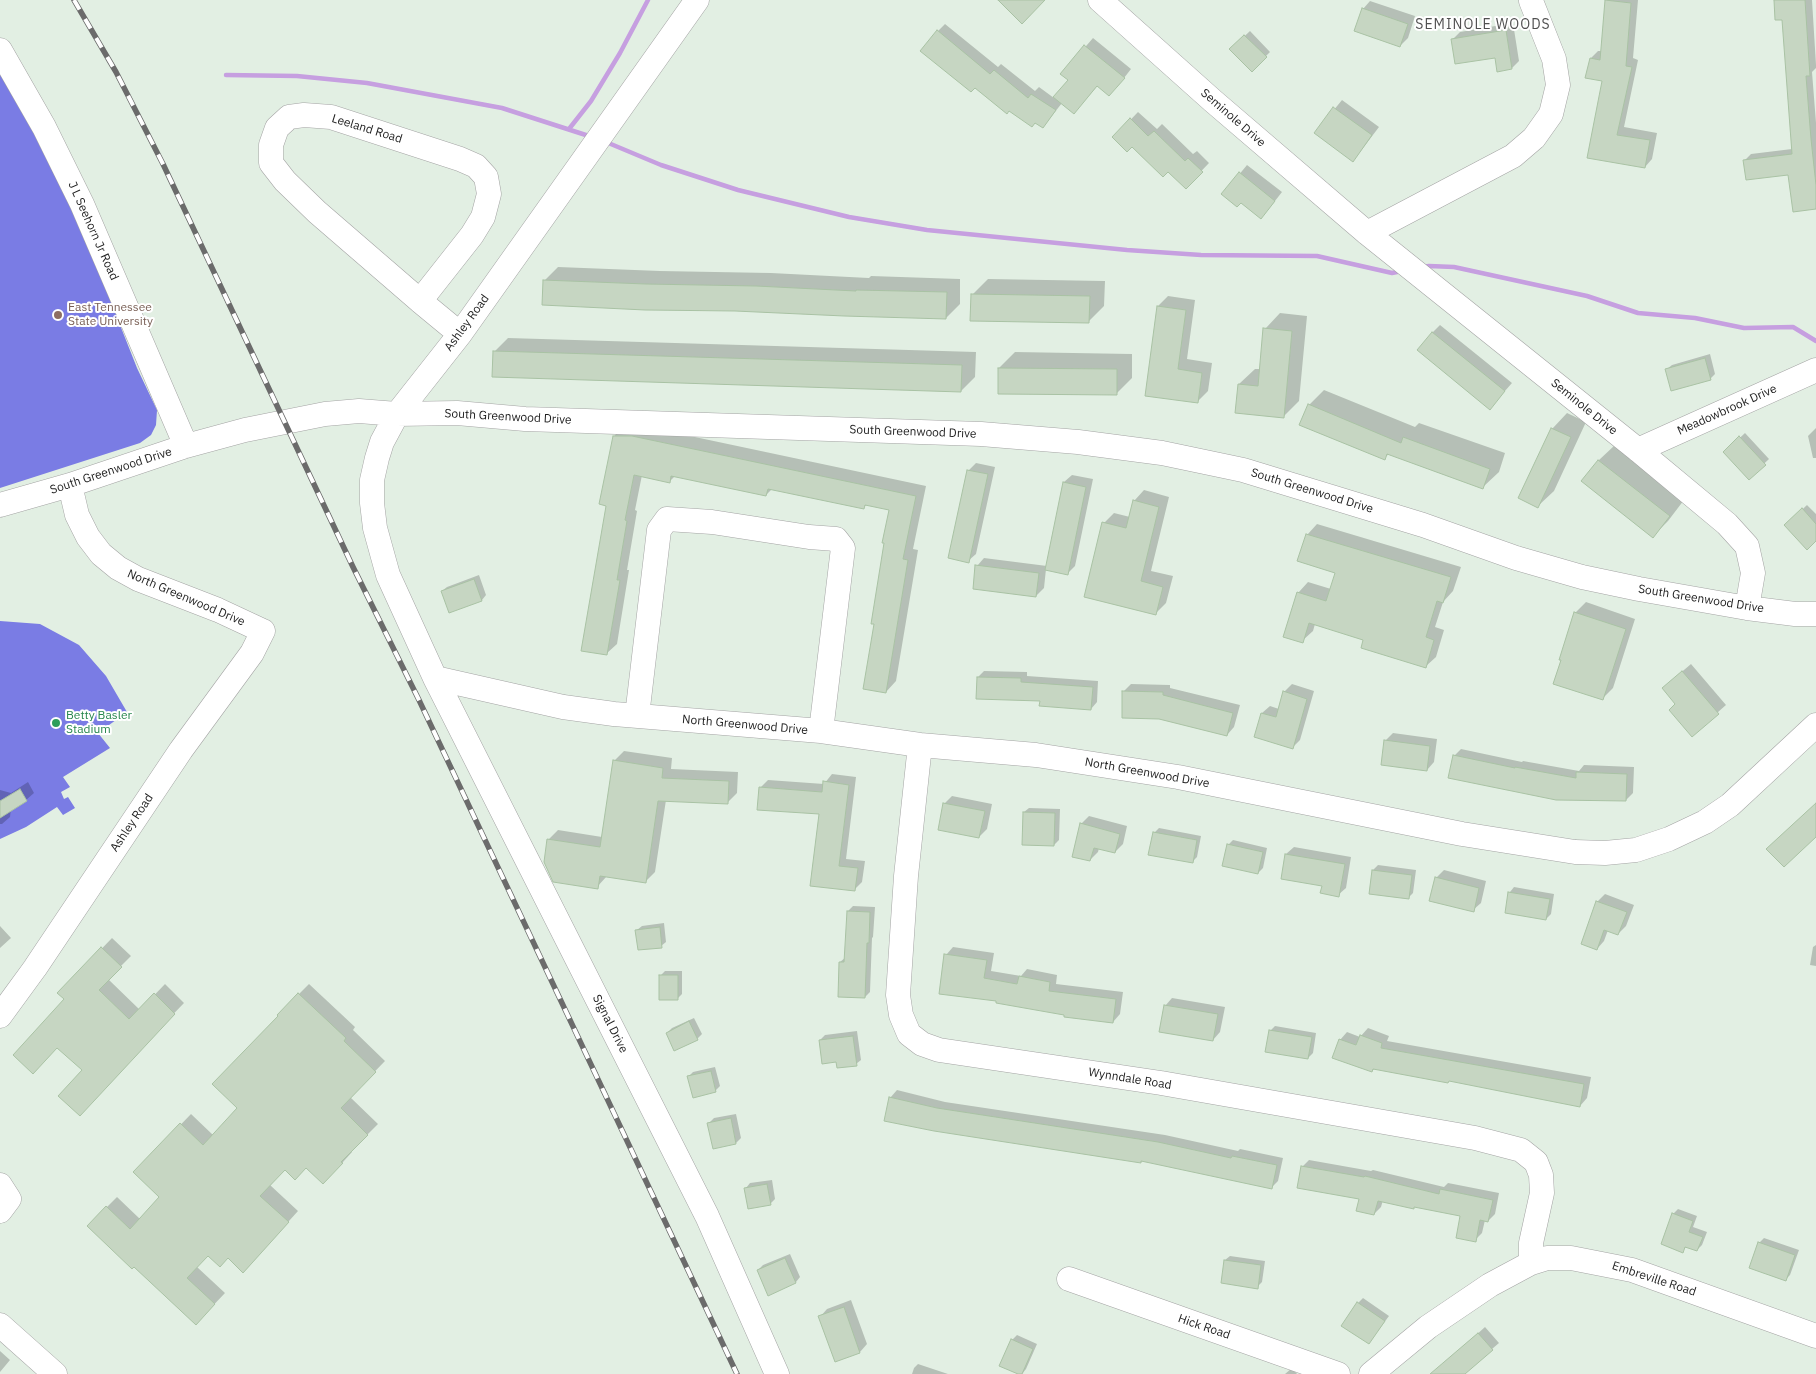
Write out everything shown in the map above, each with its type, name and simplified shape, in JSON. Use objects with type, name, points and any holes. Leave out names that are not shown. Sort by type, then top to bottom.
[{"type":"street","name":"Ashley Road","points":[[436,678],[388,576],[375,528],[372,480],[382,442],[397,414],[460,334],[697,0]]},
{"type":"street","name":"Seminole Drive","points":[[1100,0],[1213,101],[1367,233],[1715,513],[1747,546],[1753,573],[1748,608]]},
{"type":"street","points":[[1367,233],[1513,156],[1534,138],[1551,114],[1558,85],[1554,59],[1531,1]]},
{"type":"street","name":"J L Seehorn Jr Road","points":[[0,50],[44,127],[82,204],[186,446]]},
{"type":"street","name":"Leeland Road","points":[[420,300],[472,235],[483,217],[489,194],[486,177],[476,166],[460,159],[331,117],[304,115],[289,117],[277,128],[271,145],[271,163],[317,212],[420,300],[460,334]]},
{"type":"street","name":"Meadowbrook Drive","points":[[1638,450],[1816,370]]},
{"type":"street","name":"South Greenwood Drive","points":[[0,505],[70,485],[186,446],[245,430],[325,414],[359,412],[397,414],[457,413],[525,419],[981,434],[1078,442],[1162,453],[1243,470],[1423,525],[1516,558],[1582,577],[1748,608],[1794,614],[1816,614]]},
{"type":"street","name":"North Greenwood Drive","points":[[70,485],[77,515],[88,537],[101,554],[118,568],[138,579],[218,610],[263,631]]},
{"type":"street","points":[[637,716],[659,530],[667,519],[712,522],[809,537],[836,539],[843,548],[821,731]]},
{"type":"street","name":"Ashley Road","points":[[0,1016],[35,968],[180,750],[252,653],[263,631]]},
{"type":"street","name":"North Greenwood Drive","points":[[436,678],[563,707],[637,716],[821,731],[920,745],[1036,755],[1178,776],[1462,834],[1575,852],[1606,853],[1636,850],[1669,839],[1705,822],[1730,805],[1816,725]]},
{"type":"street","name":"Signal Drive","points":[[436,678],[707,1216],[777,1374]]},
{"type":"street","name":"Wynndale Road","points":[[920,745],[906,876],[898,995],[901,1015],[909,1034],[922,1044],[939,1050],[1170,1085],[1476,1138],[1520,1150],[1536,1162],[1541,1175],[1542,1193],[1532,1243],[1531,1263]]},
{"type":"street","name":"Embreville Road","points":[[1371,1374],[1428,1327],[1490,1285],[1531,1263],[1547,1258],[1571,1258],[1632,1270],[1816,1336]]},
{"type":"street","name":"Hick Road","points":[[1069,1279],[1338,1374]]},
{"type":"street","points":[[0,1325],[31,1366],[55,1374]]},
{"type":"shaded area","name":"East Tennessee State University","points":[[0,69],[20,104],[86,239],[137,368],[157,410],[156,425],[151,435],[140,443],[0,488]]},
{"type":"shaded area","name":"Betty Basler Stadium","points":[[0,621],[40,624],[79,645],[106,676],[127,712],[98,733],[110,748],[63,777],[70,787],[61,792],[64,799],[68,797],[75,808],[63,815],[57,807],[26,827],[0,839]]},
{"type":"building","points":[[998,0],[1045,0],[1022,24]]},
{"type":"building","points":[[1605,0],[1631,3],[1626,66],[1632,67],[1617,135],[1650,140],[1645,168],[1587,158],[1602,81],[1585,78],[1590,58],[1600,60]]},
{"type":"building","points":[[1774,0],[1805,0],[1810,76],[1806,76],[1816,185],[1816,209],[1793,212],[1788,175],[1746,180],[1743,160],[1792,154],[1782,20],[1775,20]]},
{"type":"building","points":[[1362,8],[1408,24],[1400,47],[1354,31]]},
{"type":"building","points":[[937,30],[990,74],[994,70],[1028,98],[1031,94],[1056,110],[1043,128],[1035,123],[1032,127],[1009,111],[1007,114],[975,88],[971,92],[920,51]]},
{"type":"building","points":[[1506,30],[1512,69],[1497,72],[1495,58],[1455,64],[1451,39]]},
{"type":"building","points":[[1244,35],[1267,57],[1252,72],[1229,49]]},
{"type":"building","points":[[1084,45],[1125,78],[1109,96],[1097,86],[1074,114],[1053,97],[1068,80],[1060,74]]},
{"type":"building","points":[[1333,107],[1372,135],[1353,162],[1314,133]]},
{"type":"building","points":[[1130,118],[1148,136],[1154,131],[1185,161],[1188,158],[1203,172],[1186,189],[1168,172],[1163,177],[1132,147],[1127,152],[1112,137]]},
{"type":"building","points":[[1239,172],[1275,201],[1261,219],[1241,203],[1237,207],[1221,194]]},
{"type":"building","points":[[543,280],[856,291],[947,292],[946,319],[542,305]]},
{"type":"building","points":[[971,294],[1090,296],[1089,323],[970,321]]},
{"type":"building","points":[[1157,306],[1186,310],[1178,369],[1202,373],[1198,403],[1145,396]]},
{"type":"building","points":[[1263,328],[1292,331],[1284,418],[1235,413],[1238,384],[1258,386]]},
{"type":"building","points":[[1432,332],[1505,391],[1490,410],[1417,350]]},
{"type":"building","points":[[493,351],[962,365],[961,392],[492,377]]},
{"type":"building","points":[[1705,358],[1711,380],[1671,391],[1665,369]]},
{"type":"building","points":[[998,368],[1117,369],[1117,395],[998,394]]},
{"type":"building","points":[[1308,404],[1401,443],[1403,437],[1490,469],[1483,489],[1387,454],[1385,460],[1299,425]]},
{"type":"building","points":[[1551,428],[1571,437],[1538,508],[1518,498]]},
{"type":"building","points":[[613,436],[632,436],[916,496],[903,559],[908,560],[886,693],[863,689],[874,624],[871,624],[884,543],[882,543],[889,510],[865,505],[864,509],[768,489],[766,496],[671,476],[670,483],[634,475],[625,520],[627,521],[617,580],[620,580],[607,655],[581,651],[606,506],[599,504]]},
{"type":"building","points":[[1739,436],[1766,465],[1749,480],[1723,452]]},
{"type":"building","points":[[1598,460],[1670,516],[1653,538],[1581,481]]},
{"type":"building","points":[[967,470],[988,474],[969,563],[948,558]]},
{"type":"building","points":[[1063,482],[1086,487],[1068,575],[1045,570]]},
{"type":"building","points":[[1133,500],[1159,507],[1141,581],[1163,587],[1156,615],[1084,597],[1102,522],[1126,528]]},
{"type":"building","points":[[1802,508],[1816,524],[1816,541],[1807,550],[1784,525]]},
{"type":"building","points":[[1306,534],[1451,577],[1443,603],[1437,601],[1426,637],[1434,640],[1426,668],[1361,648],[1363,640],[1309,623],[1303,643],[1283,637],[1297,592],[1326,601],[1335,573],[1297,561]]},
{"type":"building","points":[[975,565],[1039,573],[1036,597],[973,589]]},
{"type":"building","points":[[474,579],[482,601],[449,613],[441,591]]},
{"type":"building","points":[[1574,612],[1626,629],[1603,700],[1553,684]]},
{"type":"building","points":[[1682,671],[1719,714],[1692,737],[1669,710],[1675,704],[1662,688]]},
{"type":"building","points":[[977,677],[1021,678],[1021,682],[1093,687],[1091,710],[1039,706],[1040,701],[976,699]]},
{"type":"building","points":[[1122,691],[1163,692],[1163,695],[1233,713],[1227,736],[1159,719],[1122,718]]},
{"type":"building","points":[[1283,691],[1307,699],[1293,749],[1254,737],[1261,713],[1276,717]]},
{"type":"building","points":[[1384,740],[1430,746],[1427,771],[1381,765]]},
{"type":"building","points":[[1453,755],[1576,778],[1576,772],[1627,774],[1626,801],[1556,800],[1448,778]]},
{"type":"building","points":[[613,760],[663,768],[662,778],[729,781],[728,804],[658,801],[646,883],[600,876],[598,889],[553,882],[544,862],[547,839],[600,847]]},
{"type":"building","points":[[823,781],[849,785],[839,866],[858,868],[855,891],[810,886],[819,814],[757,810],[759,787],[822,792]]},
{"type":"building","points":[[20,789],[27,801],[0,818],[0,801]]},
{"type":"building","points":[[943,803],[985,811],[979,838],[938,830]]},
{"type":"building","points":[[1816,803],[1816,837],[1784,867],[1766,849]]},
{"type":"building","points":[[1023,812],[1055,813],[1054,846],[1022,845]]},
{"type":"building","points":[[1080,823],[1120,834],[1115,853],[1094,848],[1090,861],[1072,857]]},
{"type":"building","points":[[1153,832],[1197,840],[1193,863],[1148,855]]},
{"type":"building","points":[[1227,844],[1263,852],[1258,874],[1222,866]]},
{"type":"building","points":[[1285,854],[1345,864],[1339,897],[1320,893],[1322,886],[1281,879]]},
{"type":"building","points":[[1372,870],[1412,875],[1409,899],[1369,894]]},
{"type":"building","points":[[1435,877],[1479,888],[1474,912],[1429,901]]},
{"type":"building","points":[[1508,892],[1550,899],[1546,920],[1505,913]]},
{"type":"building","points":[[1596,901],[1627,912],[1618,935],[1604,930],[1597,950],[1581,944]]},
{"type":"building","points":[[847,911],[870,912],[865,998],[838,997],[839,962],[844,962]]},
{"type":"building","points":[[660,927],[662,948],[638,950],[635,930]]},
{"type":"building","points":[[101,947],[122,967],[99,990],[129,1019],[154,993],[175,1014],[80,1116],[58,1096],[82,1070],[57,1048],[33,1074],[13,1055],[64,999],[57,993]]},
{"type":"building","points":[[944,954],[987,960],[984,978],[1017,984],[1019,976],[1050,982],[1049,991],[1116,999],[1113,1023],[1064,1017],[1064,1015],[996,1003],[996,1001],[939,994]]},
{"type":"building","points":[[659,975],[678,975],[678,1000],[659,1000]]},
{"type":"building","points":[[298,993],[346,1038],[344,1041],[376,1072],[341,1108],[368,1135],[341,1162],[343,1163],[323,1184],[306,1168],[295,1180],[285,1170],[260,1196],[289,1222],[243,1273],[228,1258],[220,1267],[208,1256],[187,1278],[215,1304],[196,1325],[134,1267],[132,1269],[87,1226],[106,1206],[130,1229],[159,1197],[133,1172],[180,1123],[203,1145],[237,1108],[212,1084]]},
{"type":"building","points":[[1164,1005],[1218,1014],[1213,1041],[1159,1032]]},
{"type":"building","points":[[689,1021],[698,1040],[674,1051],[666,1033]]},
{"type":"building","points":[[1269,1030],[1312,1037],[1308,1059],[1265,1052]]},
{"type":"building","points":[[1360,1035],[1382,1043],[1381,1048],[1584,1084],[1580,1107],[1449,1081],[1448,1083],[1373,1069],[1372,1072],[1332,1058],[1339,1039],[1356,1045]]},
{"type":"building","points":[[853,1036],[857,1066],[837,1068],[836,1062],[822,1064],[819,1040]]},
{"type":"building","points":[[711,1071],[716,1092],[693,1098],[687,1076]]},
{"type":"building","points":[[889,1097],[937,1108],[1158,1142],[1231,1158],[1232,1156],[1277,1165],[1272,1189],[1141,1161],[1141,1163],[934,1131],[884,1121]]},
{"type":"building","points":[[731,1118],[736,1144],[713,1149],[707,1123]]},
{"type":"building","points":[[1301,1166],[1365,1176],[1439,1194],[1440,1189],[1493,1200],[1488,1222],[1480,1220],[1476,1242],[1456,1238],[1460,1216],[1378,1201],[1374,1215],[1356,1211],[1359,1199],[1297,1188]]},
{"type":"building","points":[[767,1184],[771,1205],[748,1209],[744,1188]]},
{"type":"building","points":[[1672,1213],[1693,1221],[1689,1232],[1703,1237],[1697,1251],[1685,1247],[1683,1253],[1661,1244]]},
{"type":"building","points":[[1758,1242],[1795,1255],[1786,1281],[1749,1268]]},
{"type":"building","points":[[785,1258],[796,1283],[768,1296],[757,1270]]},
{"type":"building","points":[[1224,1260],[1261,1265],[1258,1289],[1221,1283]]},
{"type":"building","points":[[1357,1302],[1385,1321],[1369,1344],[1341,1326]]},
{"type":"building","points":[[844,1307],[860,1353],[835,1362],[818,1316]]},
{"type":"building","points":[[1478,1333],[1493,1350],[1465,1374],[1430,1374]]},
{"type":"building","points":[[1011,1339],[1033,1349],[1022,1374],[999,1366]]},
{"type":"waterway","points":[[569,129],[591,101],[620,53],[648,0]]},
{"type":"waterway","points":[[226,75],[297,76],[367,83],[502,108],[592,137]]},
{"type":"waterway","points":[[606,142],[661,165],[738,190],[849,217],[927,230],[1127,250],[1201,255],[1317,256],[1392,273],[1402,271]]},
{"type":"waterway","points":[[1422,267],[1454,267],[1587,296],[1638,313],[1695,318],[1744,328],[1793,327],[1816,341]]},
{"type":"railway","points":[[74,0],[116,72],[163,164],[353,567],[419,700],[737,1374]]},
{"type":"place","name":"East Tennessee State University","points":[[58,315]]},
{"type":"place","name":"Betty Basler Stadium","points":[[56,723]]},
{"type":"district","name":"SEMINOLE WOODS","points":[[1483,25]]}]
